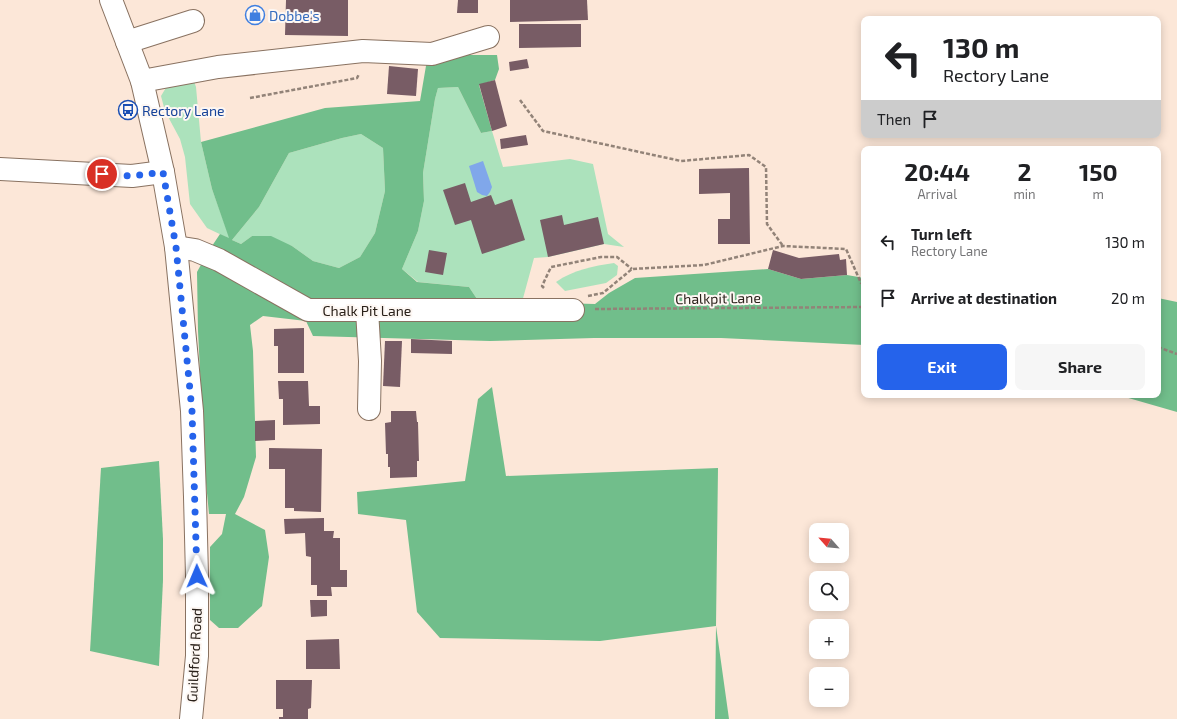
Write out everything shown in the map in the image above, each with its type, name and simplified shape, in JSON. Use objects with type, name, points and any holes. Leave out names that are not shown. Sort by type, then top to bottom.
[{"type":"main road","name":"Guildford Road","points":[[111,0],[142,81],[163,172],[176,247],[192,411],[195,496],[197,656],[191,719]]},
{"type":"main road","points":[[127,42],[193,21]]},
{"type":"main road","points":[[142,81],[218,67],[363,51],[432,54],[488,36]]},
{"type":"main road","points":[[0,169],[132,176],[163,172]]},
{"type":"main road","name":"Chalk Pit Lane","points":[[176,247],[195,250],[219,260],[308,310],[573,310]]},
{"type":"main road","points":[[367,310],[370,361],[369,409]]},
{"type":"path","points":[[250,98],[357,78],[365,65],[363,51]]},
{"type":"path","points":[[520,100],[543,131],[681,161],[748,155],[766,167],[767,224],[783,246]]},
{"type":"path","points":[[573,310],[573,299],[603,293],[632,269],[704,265],[783,246],[846,249],[861,283]]},
{"type":"path","points":[[545,291],[542,286],[551,267],[601,257],[617,257],[632,269]]},
{"type":"path","name":"Chalkpit Lane","points":[[573,310],[861,307]]},
{"type":"path","points":[[1161,348],[1177,354]]},
{"type":"green space","points":[[454,55],[497,55],[499,69],[495,80],[479,85],[492,131],[481,133],[458,87],[438,88],[423,173],[424,201],[418,231],[402,269],[417,282],[469,287],[479,302],[595,304],[609,293],[635,278],[768,269],[801,279],[847,275],[861,277],[861,345],[721,338],[594,338],[490,341],[313,336],[306,321],[263,316],[250,325],[253,351],[256,457],[244,497],[235,514],[265,530],[269,557],[262,606],[238,628],[219,628],[210,620],[210,547],[222,534],[226,514],[209,514],[205,472],[198,331],[197,272],[220,234],[229,238],[212,189],[201,142],[325,108],[420,101],[427,60]],"holes":[[[361,134],[383,148],[385,191],[375,233],[360,257],[339,268],[313,261],[292,246],[271,236],[252,236],[241,244],[232,240],[259,207],[289,153]]]},
{"type":"green space","points":[[194,81],[196,87],[201,142],[212,189],[230,239],[207,228],[190,204],[185,157],[180,139],[165,111],[161,96],[167,86]]},
{"type":"green space","points":[[458,87],[481,133],[492,131],[503,167],[570,159],[593,164],[608,234],[624,247],[604,244],[548,257],[534,258],[522,302],[479,302],[469,287],[418,282],[402,269],[418,231],[424,201],[423,173],[438,88]]},
{"type":"green space","points":[[361,134],[383,148],[385,191],[375,233],[360,257],[339,268],[313,261],[292,246],[252,236],[241,244],[232,240],[259,207],[289,153]]},
{"type":"green space","points":[[614,263],[618,266],[617,275],[606,283],[565,291],[556,282],[569,274],[584,269]]},
{"type":"green space","points":[[1161,299],[1177,302],[1177,412],[1128,398],[1161,398]]},
{"type":"green space","points":[[492,387],[506,476],[718,468],[716,626],[600,641],[440,638],[417,612],[406,520],[358,514],[357,492],[465,481],[478,399]]},
{"type":"green space","points":[[159,461],[163,539],[163,580],[159,666],[90,651],[101,468]]},
{"type":"green space","points":[[716,626],[729,719],[715,719]]},
{"type":"water","points":[[483,161],[492,187],[487,196],[477,192],[469,166]]},
{"type":"building","points":[[286,0],[348,0],[348,36],[285,35]]},
{"type":"building","points":[[458,0],[478,0],[478,13],[457,13]]},
{"type":"building","points":[[510,0],[587,0],[588,20],[510,22]]},
{"type":"building","points":[[519,24],[581,24],[581,47],[519,48]]},
{"type":"building","points":[[527,59],[529,68],[510,71],[509,62]]},
{"type":"building","points":[[389,66],[418,69],[416,96],[387,94]]},
{"type":"building","points":[[495,80],[507,126],[492,131],[479,84]]},
{"type":"building","points":[[526,135],[528,145],[501,149],[500,139]]},
{"type":"building","points":[[749,168],[750,244],[718,244],[718,219],[730,219],[730,193],[699,194],[699,169]]},
{"type":"building","points":[[465,183],[471,202],[491,195],[495,205],[512,199],[525,240],[482,254],[471,220],[455,225],[443,190]]},
{"type":"building","points":[[562,215],[564,225],[598,217],[604,244],[548,257],[540,220]]},
{"type":"building","points":[[429,250],[447,253],[443,275],[425,272]]},
{"type":"building","points":[[773,250],[799,258],[839,254],[840,260],[846,259],[847,275],[801,279],[768,269]]},
{"type":"building","points":[[304,328],[304,373],[278,373],[278,346],[274,346],[274,329]]},
{"type":"building","points":[[411,339],[452,341],[452,354],[411,353]]},
{"type":"building","points":[[385,341],[402,341],[400,387],[383,386]]},
{"type":"building","points":[[278,381],[308,381],[309,406],[320,406],[320,424],[283,425],[283,399],[279,399]]},
{"type":"building","points":[[391,411],[416,411],[418,422],[419,461],[417,461],[417,477],[390,478],[388,454],[386,454],[385,423],[391,422]]},
{"type":"building","points":[[275,420],[275,440],[255,441],[255,421]]},
{"type":"building","points":[[269,448],[322,449],[321,512],[294,511],[294,508],[285,508],[285,469],[269,469]]},
{"type":"building","points":[[324,518],[324,531],[334,531],[333,538],[340,538],[340,570],[347,570],[347,587],[331,587],[332,596],[317,596],[317,585],[311,585],[311,557],[306,556],[305,533],[285,534],[284,519]]},
{"type":"building","points":[[310,600],[327,600],[327,616],[311,617]]},
{"type":"building","points":[[339,639],[340,669],[306,669],[306,640]]},
{"type":"building","points":[[276,680],[312,680],[311,708],[308,709],[308,719],[279,719],[279,717],[283,717],[283,709],[276,709]]},
{"type":"place","name":"Dobbe's","points":[[255,15]]},
{"type":"place","name":"Rectory Lane","points":[[128,110]]},
{"type":"route","points":[[102,174],[132,176],[163,172],[176,247],[192,411],[197,576]]}]
